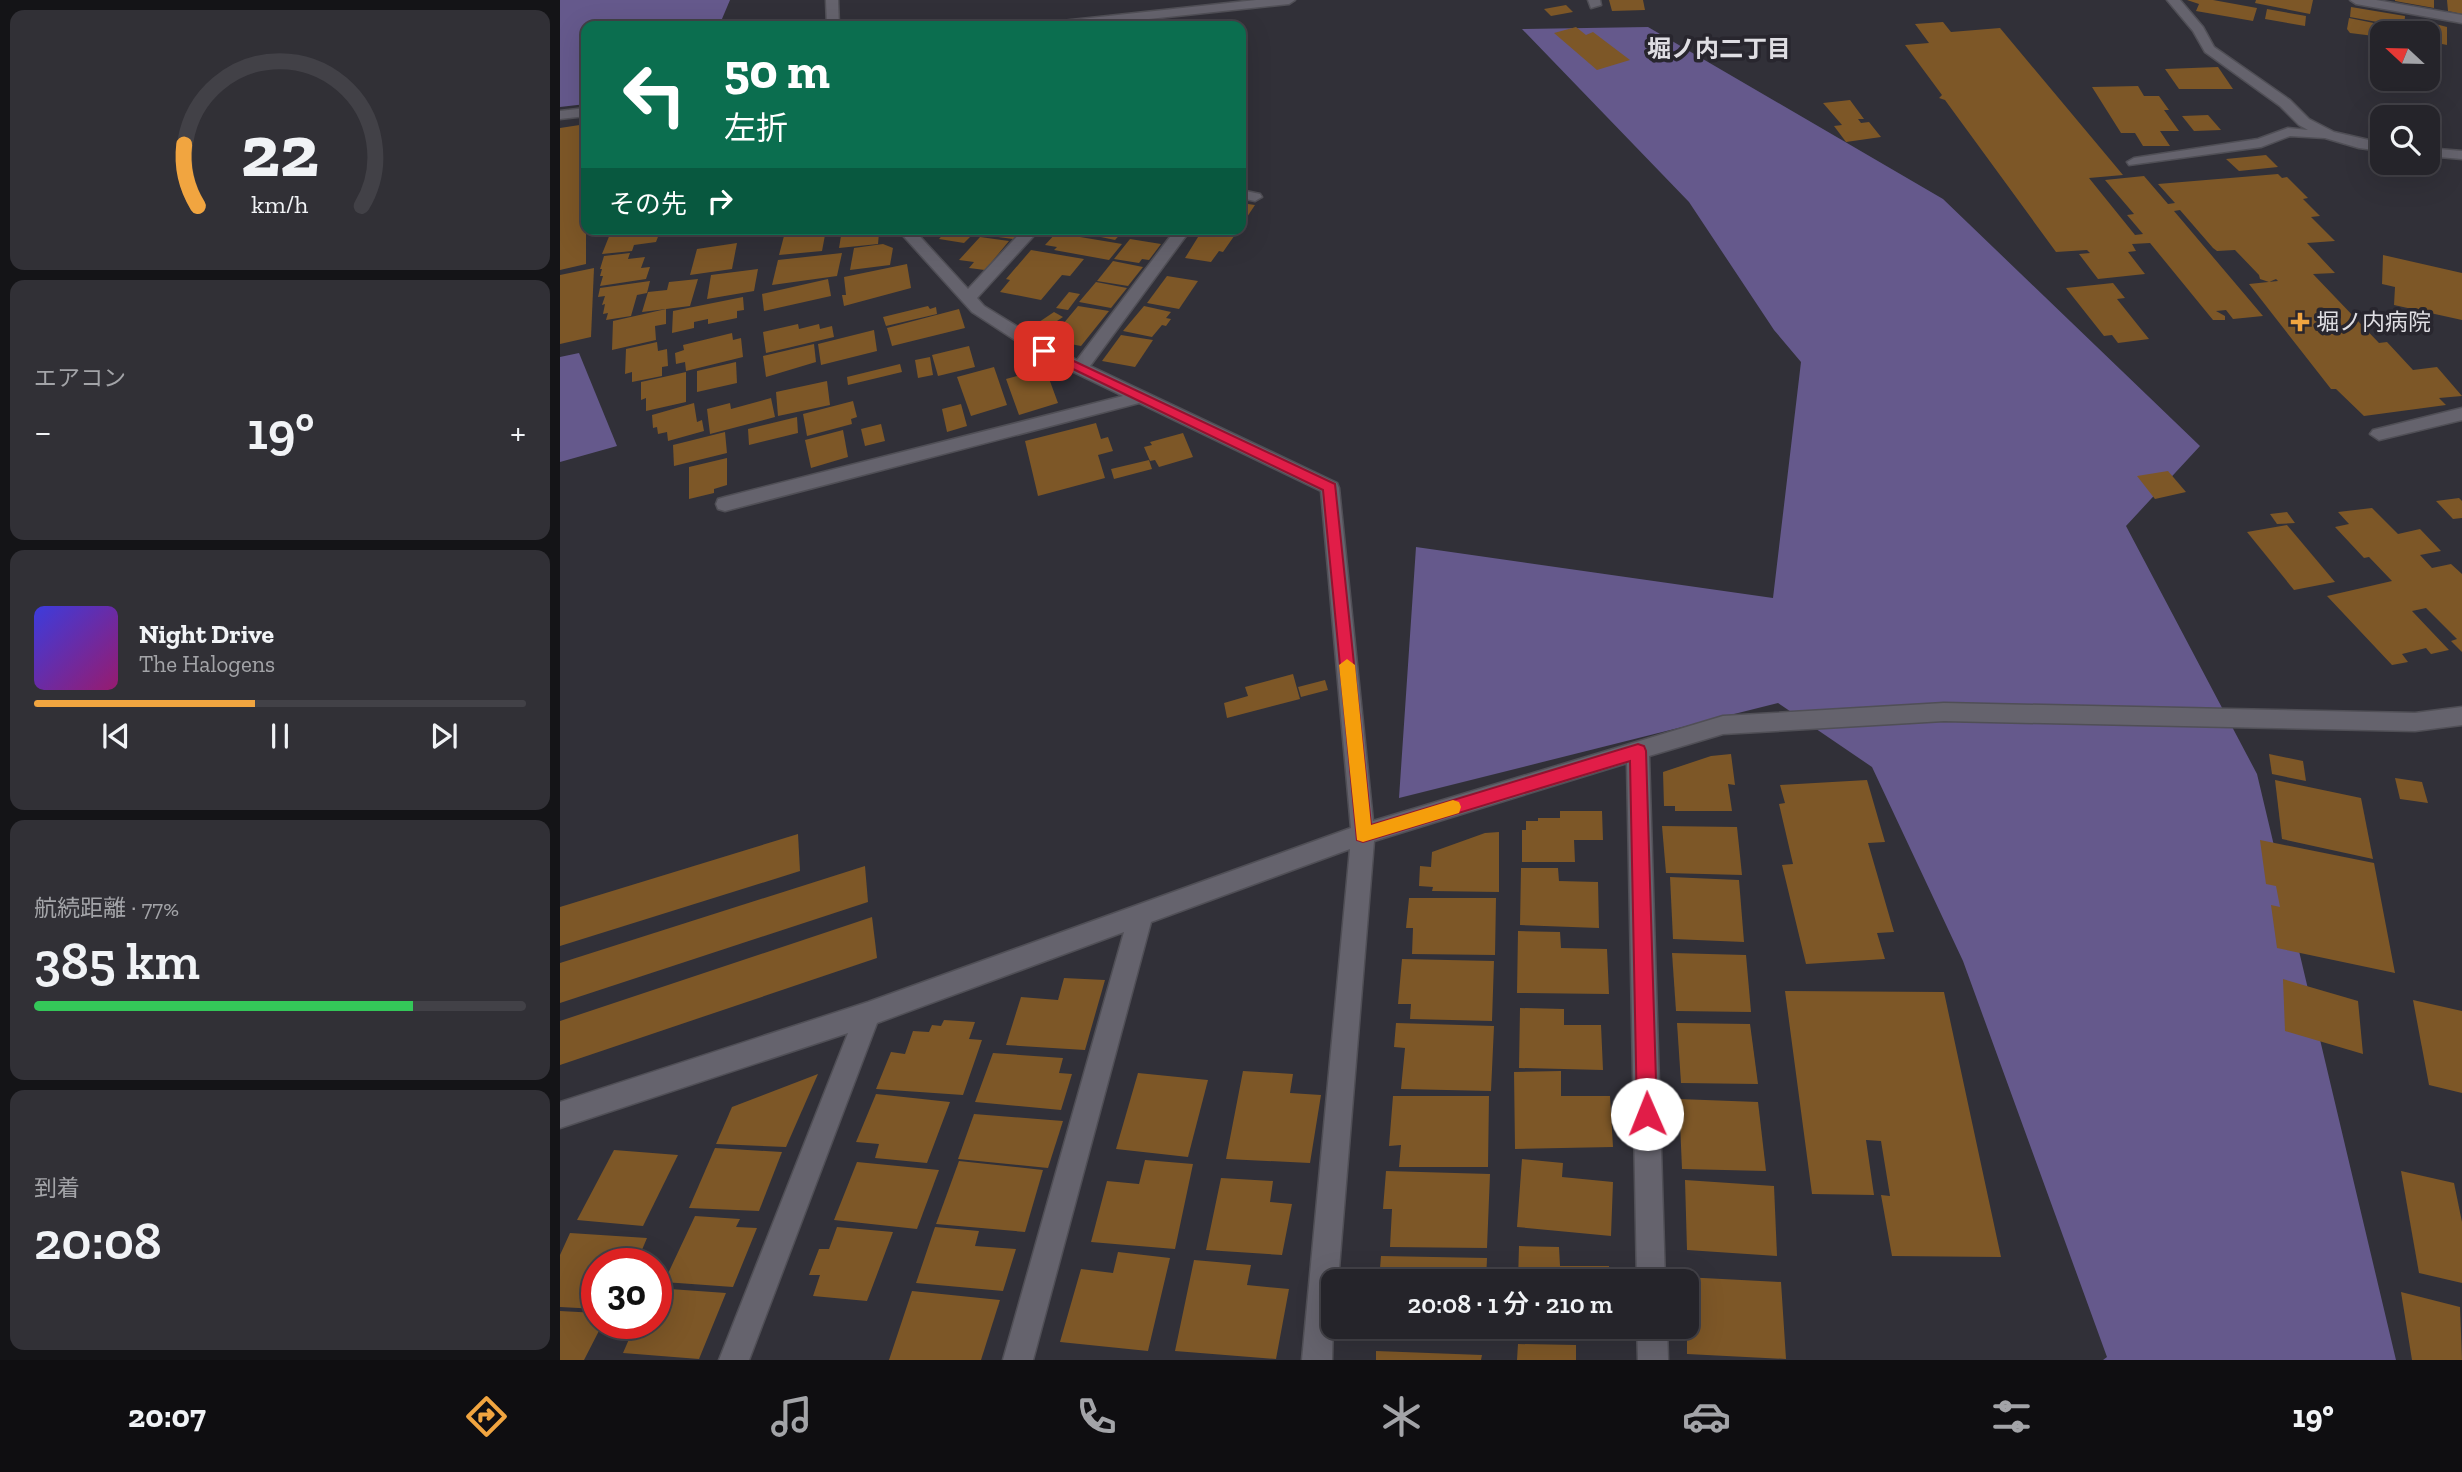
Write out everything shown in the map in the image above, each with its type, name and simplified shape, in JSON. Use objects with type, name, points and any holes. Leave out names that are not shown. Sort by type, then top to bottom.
[{"type":"street","points":[[832,0],[834,21]]},
{"type":"street","points":[[1098,21],[1289,0]]},
{"type":"street","points":[[2173,0],[2199,30],[2209,49],[2286,103],[2304,122],[2329,135],[2370,145]]},
{"type":"street","points":[[2356,0],[2462,19]]},
{"type":"street","points":[[560,115],[581,113]]},
{"type":"street","points":[[2134,162],[2261,143],[2288,132],[2329,135]]},
{"type":"street","points":[[2440,153],[2462,155]]},
{"type":"street","points":[[910,235],[978,309],[1044,351],[1330,488],[1363,834],[1317,1360]]},
{"type":"street","points":[[968,298],[1027,235]]},
{"type":"street","points":[[1080,368],[1180,235]]},
{"type":"street","points":[[724,504],[1141,397]]},
{"type":"street","points":[[2379,434],[2462,414]]},
{"type":"street","points":[[560,1115],[868,1014],[1363,834],[1723,725],[1944,712],[2415,722],[2462,716]]},
{"type":"street","points":[[1638,751],[1651,1269]]},
{"type":"street","points":[[1018,1360],[1141,915]]},
{"type":"street","points":[[734,1360],[868,1014]]},
{"type":"street","points":[[1652,1339],[1653,1360]]},
{"type":"shaded area","points":[[560,0],[730,0],[721,21],[581,21],[581,105],[560,107]]},
{"type":"shaded area","points":[[1648,27],[1943,199],[2200,446],[2126,526],[2257,774],[2396,1360],[2103,1360],[2107,1357],[1963,961],[1872,767],[1778,703],[1399,798],[1416,547],[1773,598],[1801,362],[1774,330],[1689,202],[1522,29]]},
{"type":"shaded area","points":[[579,353],[617,446],[560,462],[560,357]]},
{"type":"building","points":[[1609,0],[1643,0],[1645,10],[1612,11]]},
{"type":"building","points":[[2187,0],[2213,0],[2257,8],[2253,21],[2196,11],[2199,4]]},
{"type":"building","points":[[2256,0],[2313,0],[2310,14],[2255,3]]},
{"type":"building","points":[[2434,0],[2434,8],[2395,1]]},
{"type":"building","points":[[2447,0],[2462,0],[2462,14],[2448,11]]},
{"type":"building","points":[[1566,5],[1573,12],[1551,16],[1544,9]]},
{"type":"building","points":[[2351,7],[2405,16],[2405,21],[2372,21],[2350,17]]},
{"type":"building","points":[[2267,9],[2306,16],[2305,26],[2265,19]]},
{"type":"building","points":[[2349,18],[2370,22],[2370,36],[2350,33],[2347,29]]},
{"type":"building","name":"堀ノ内病院","points":[[1943,22],[1951,32],[2000,28],[2123,175],[2089,178],[2135,235],[2143,234],[2127,215],[2134,214],[2105,180],[2144,176],[2168,204],[2175,203],[2158,184],[2278,174],[2282,178],[2287,177],[2308,198],[2303,199],[2320,216],[2311,217],[2335,241],[2307,243],[2335,273],[2313,274],[2379,343],[2387,342],[2413,370],[2437,367],[2462,396],[2439,398],[2446,405],[2364,416],[2336,389],[2331,389],[2249,284],[2269,282],[2260,279],[2235,250],[2217,251],[2213,248],[2180,210],[2174,211],[2263,316],[2233,319],[2226,310],[2216,311],[2225,316],[2225,320],[2213,320],[2150,243],[2132,244],[2136,251],[2128,252],[2145,274],[2098,279],[2079,254],[2090,253],[2087,250],[2056,252],[1945,100],[1939,98],[1942,95],[1905,45],[1929,43],[1915,24]]},
{"type":"building","points":[[2440,25],[2447,27],[2447,45],[2440,44]]},
{"type":"building","points":[[1576,27],[1586,35],[1593,32],[1630,60],[1597,70],[1554,33]]},
{"type":"building","points":[[2218,67],[2233,89],[2179,89],[2165,69]]},
{"type":"building","points":[[2138,86],[2144,96],[2159,96],[2169,110],[2164,110],[2179,131],[2160,131],[2170,146],[2143,146],[2135,133],[2121,133],[2092,87]]},
{"type":"building","points":[[1850,100],[1864,119],[1858,119],[1861,123],[1869,122],[1881,137],[1846,142],[1834,126],[1842,125],[1823,103]]},
{"type":"building","points":[[2208,115],[2221,130],[2194,131],[2182,116]]},
{"type":"building","points":[[581,125],[581,235],[586,235],[586,264],[560,270],[560,128]]},
{"type":"building","points":[[2266,155],[2278,167],[2239,171],[2226,159]]},
{"type":"building","points":[[1246,204],[1255,205],[1246,218]]},
{"type":"building","points":[[610,235],[659,235],[656,242],[634,245],[632,251],[602,254]]},
{"type":"building","points":[[825,235],[822,251],[779,255],[784,236]]},
{"type":"building","points":[[841,235],[879,235],[878,244],[839,248]]},
{"type":"building","points":[[943,235],[972,235],[964,243],[939,239]]},
{"type":"building","points":[[983,235],[1017,235],[1013,239]]},
{"type":"building","points":[[1054,235],[1122,244],[1109,260],[1054,250],[1057,247],[1045,245]]},
{"type":"building","points":[[1091,235],[1120,235],[1115,240]]},
{"type":"building","points":[[1199,235],[1235,235],[1223,252],[1219,251],[1211,262],[1185,258]]},
{"type":"building","points":[[980,237],[1009,241],[985,270],[969,268],[974,262],[959,260]]},
{"type":"building","points":[[1130,239],[1161,244],[1149,260],[1142,259],[1139,263],[1114,259]]},
{"type":"building","points":[[737,243],[732,269],[690,275],[697,249]]},
{"type":"building","points":[[883,244],[893,248],[890,265],[850,270],[854,248]]},
{"type":"building","points":[[1031,250],[1084,259],[1070,276],[1062,275],[1041,300],[1000,292],[1010,280],[1006,279]]},
{"type":"building","points":[[630,253],[628,259],[645,257],[641,268],[650,267],[646,279],[600,286],[603,276],[600,276],[600,269],[604,256]]},
{"type":"building","points":[[842,253],[837,276],[772,285],[778,260]]},
{"type":"building","points":[[2383,255],[2462,273],[2462,320],[2394,305],[2395,287],[2382,284]]},
{"type":"building","points":[[1113,261],[1143,267],[1128,286],[1097,281]]},
{"type":"building","points":[[907,264],[911,288],[844,306],[844,277]]},
{"type":"building","points":[[594,268],[591,337],[560,344],[560,275]]},
{"type":"building","points":[[758,269],[754,291],[707,299],[711,275]]},
{"type":"building","points":[[1167,276],[1198,281],[1179,309],[1147,303]]},
{"type":"building","points":[[698,279],[690,306],[642,312],[648,292],[667,290],[669,282]]},
{"type":"building","points":[[828,279],[831,296],[764,311],[762,294]]},
{"type":"building","points":[[650,281],[647,293],[637,295],[631,316],[606,320],[608,313],[603,314],[605,304],[602,305],[605,296],[598,297],[600,288]]},
{"type":"building","points":[[1096,282],[1127,288],[1111,308],[1079,302]]},
{"type":"building","points":[[2113,283],[2125,298],[2117,299],[2149,339],[2118,343],[2112,335],[2104,336],[2066,288]]},
{"type":"building","points":[[1069,292],[1080,294],[1068,310],[1056,308]]},
{"type":"building","points":[[743,297],[744,310],[737,311],[737,318],[708,324],[708,319],[694,322],[694,328],[672,333],[673,311]]},
{"type":"building","points":[[928,306],[930,309],[936,307],[937,314],[886,326],[883,317]]},
{"type":"building","points":[[1078,306],[1109,311],[1081,346],[1065,343],[1068,339],[1053,336]]},
{"type":"building","points":[[1144,306],[1171,312],[1166,318],[1171,319],[1152,337],[1123,331]]},
{"type":"building","points":[[666,309],[666,324],[655,326],[656,340],[612,350],[613,321]]},
{"type":"building","points":[[959,309],[965,328],[892,346],[887,328]]},
{"type":"building","points":[[1054,312],[1063,317],[1045,329],[1036,324]]},
{"type":"building","points":[[798,324],[799,329],[819,324],[820,329],[832,326],[834,337],[766,353],[763,332]]},
{"type":"building","points":[[874,330],[877,351],[821,365],[818,344]]},
{"type":"building","points":[[732,333],[733,340],[741,338],[743,357],[686,371],[685,362],[676,364],[675,353],[684,350],[683,345]]},
{"type":"building","points":[[1121,335],[1153,340],[1135,367],[1102,361]]},
{"type":"building","points":[[657,342],[658,351],[667,349],[668,366],[662,367],[662,376],[632,382],[632,372],[625,374],[626,349]]},
{"type":"building","points":[[814,344],[816,362],[766,377],[763,356]]},
{"type":"building","points":[[969,346],[975,367],[938,376],[932,355]]},
{"type":"building","points":[[930,357],[933,375],[918,378],[915,360]]},
{"type":"building","points":[[736,362],[737,383],[697,392],[697,371]]},
{"type":"building","points":[[900,364],[902,372],[848,385],[847,377]]},
{"type":"building","points":[[994,367],[1007,405],[971,416],[957,377]]},
{"type":"building","points":[[1035,371],[1037,376],[1047,373],[1058,403],[1019,415],[1006,379]]},
{"type":"building","points":[[686,372],[686,402],[646,411],[646,398],[641,400],[641,382]]},
{"type":"building","points":[[827,381],[830,405],[778,416],[776,392]]},
{"type":"building","points":[[771,398],[775,417],[710,434],[707,409],[730,403],[731,409]]},
{"type":"building","points":[[853,401],[857,417],[851,419],[852,424],[807,436],[803,414]]},
{"type":"building","points":[[694,403],[697,422],[702,420],[704,431],[668,441],[667,432],[658,434],[657,427],[653,428],[652,415]]},
{"type":"building","points":[[961,404],[967,426],[947,432],[942,409]]},
{"type":"building","points":[[797,417],[798,433],[749,445],[748,429]]},
{"type":"building","points":[[1096,423],[1101,439],[1108,437],[1113,451],[1098,455],[1105,478],[1038,496],[1025,441]]},
{"type":"building","points":[[881,424],[885,441],[865,446],[861,429]]},
{"type":"building","points":[[843,430],[848,457],[811,468],[805,440]]},
{"type":"building","points":[[725,432],[727,453],[674,466],[673,445]]},
{"type":"building","points":[[1183,433],[1193,457],[1159,467],[1155,460],[1150,461],[1144,447],[1152,445],[1150,442]]},
{"type":"building","points":[[727,458],[727,485],[714,489],[714,493],[689,499],[689,467]]},
{"type":"building","points":[[1149,460],[1152,469],[1114,479],[1111,469]]},
{"type":"building","points":[[2168,471],[2186,492],[2155,499],[2137,476]]},
{"type":"building","points":[[2459,498],[2462,501],[2462,518],[2453,519],[2436,501]]},
{"type":"building","points":[[2372,508],[2398,534],[2420,529],[2441,551],[2420,555],[2432,568],[2451,564],[2462,574],[2462,652],[2451,641],[2457,639],[2426,608],[2412,611],[2449,650],[2431,654],[2426,648],[2402,654],[2408,662],[2392,665],[2327,596],[2392,581],[2369,557],[2364,558],[2335,527],[2349,524],[2338,512]]},
{"type":"building","points":[[2287,512],[2295,523],[2277,524],[2270,514]]},
{"type":"building","points":[[2287,525],[2335,582],[2294,590],[2247,532]]},
{"type":"building","points":[[1293,674],[1300,699],[1227,718],[1224,703],[1248,696],[1245,687]]},
{"type":"building","points":[[1325,680],[1328,690],[1301,697],[1298,687]]},
{"type":"building","points":[[1731,754],[1735,785],[1728,784],[1732,811],[1675,811],[1675,806],[1664,806],[1663,772],[1711,756]]},
{"type":"building","points":[[2269,754],[2303,761],[2306,781],[2272,774]]},
{"type":"building","points":[[2395,778],[2422,782],[2428,803],[2400,799]]},
{"type":"building","points":[[1867,780],[1885,842],[1868,843],[1894,932],[1877,933],[1885,959],[1806,964],[1782,865],[1793,864],[1779,804],[1785,803],[1780,785]]},
{"type":"building","points":[[2275,780],[2361,798],[2373,859],[2282,839]]},
{"type":"building","points":[[1560,811],[1602,811],[1603,840],[1574,840],[1575,862],[1522,862],[1522,830],[1526,830],[1526,821],[1560,818]]},
{"type":"building","points":[[1662,826],[1737,827],[1742,875],[1666,873]]},
{"type":"building","points":[[1499,832],[1499,892],[1432,891],[1433,887],[1419,886],[1420,866],[1431,867],[1432,852],[1485,833]]},
{"type":"building","points":[[798,834],[800,871],[560,946],[560,907]]},
{"type":"building","points":[[2260,840],[2374,863],[2395,973],[2277,948],[2271,905],[2280,907],[2276,886],[2266,884]]},
{"type":"building","points":[[865,866],[868,902],[560,1003],[560,963]]},
{"type":"building","points":[[1521,868],[1558,868],[1559,881],[1598,882],[1599,928],[1520,925]]},
{"type":"building","points":[[1670,877],[1739,880],[1744,942],[1673,939]]},
{"type":"building","points":[[1409,898],[1496,898],[1495,955],[1412,954],[1413,928],[1406,928]]},
{"type":"building","points":[[872,917],[877,958],[560,1065],[560,1021]]},
{"type":"building","points":[[1518,931],[1560,932],[1561,948],[1607,949],[1609,994],[1517,993]]},
{"type":"building","points":[[1672,953],[1746,955],[1751,1012],[1676,1011]]},
{"type":"building","points":[[1402,959],[1494,961],[1492,1021],[1410,1019],[1411,1004],[1398,1004]]},
{"type":"building","points":[[1064,978],[1105,980],[1085,1050],[1006,1045],[1021,997],[1058,1000]]},
{"type":"building","points":[[2283,979],[2358,1001],[2363,1054],[2285,1031]]},
{"type":"building","points":[[1785,991],[1944,992],[2001,1257],[1892,1256],[1881,1195],[1890,1196],[1881,1141],[1866,1140],[1874,1195],[1812,1194]]},
{"type":"building","points":[[2413,1000],[2462,1011],[2462,1093],[2429,1085]]},
{"type":"building","points":[[1520,1008],[1564,1009],[1564,1025],[1601,1025],[1603,1070],[1519,1068]]},
{"type":"building","points":[[944,1020],[975,1022],[969,1039],[982,1040],[963,1095],[876,1089],[891,1052],[905,1054],[913,1031],[929,1032],[932,1025],[941,1026]]},
{"type":"building","points":[[1396,1023],[1494,1026],[1491,1091],[1401,1089],[1405,1048],[1394,1047]]},
{"type":"building","points":[[1677,1023],[1750,1024],[1758,1084],[1681,1083]]},
{"type":"building","points":[[993,1053],[1063,1058],[1059,1073],[1072,1074],[1061,1110],[975,1102]]},
{"type":"building","points":[[1243,1071],[1293,1074],[1290,1093],[1321,1095],[1310,1163],[1226,1159]]},
{"type":"building","points":[[1561,1071],[1561,1096],[1610,1096],[1613,1147],[1515,1149],[1514,1072]]},
{"type":"building","points":[[1138,1073],[1208,1080],[1188,1157],[1116,1149]]},
{"type":"building","points":[[818,1074],[786,1147],[716,1144],[732,1107]]},
{"type":"building","points":[[876,1094],[950,1102],[927,1163],[875,1158],[879,1144],[856,1142]]},
{"type":"building","points":[[1393,1096],[1489,1096],[1488,1167],[1399,1167],[1401,1145],[1389,1146]]},
{"type":"building","points":[[1679,1099],[1758,1102],[1766,1171],[1682,1169]]},
{"type":"building","points":[[974,1114],[1063,1121],[1048,1168],[958,1159]]},
{"type":"building","points":[[715,1148],[782,1152],[759,1211],[689,1208]]},
{"type":"building","points":[[614,1150],[678,1155],[643,1226],[577,1220]]},
{"type":"building","points":[[1522,1159],[1563,1163],[1562,1177],[1613,1182],[1611,1236],[1517,1227]]},
{"type":"building","points":[[1145,1160],[1193,1164],[1175,1249],[1091,1242],[1107,1181],[1139,1184]]},
{"type":"building","points":[[959,1161],[1043,1170],[1025,1232],[936,1224]]},
{"type":"building","points":[[857,1162],[939,1170],[917,1229],[834,1220]]},
{"type":"building","points":[[1386,1171],[1490,1174],[1487,1248],[1390,1247],[1392,1209],[1383,1209]]},
{"type":"building","points":[[2401,1171],[2454,1183],[2462,1222],[2462,1283],[2419,1273]]},
{"type":"building","points":[[1221,1178],[1273,1181],[1270,1202],[1292,1204],[1282,1255],[1206,1250]]},
{"type":"building","points":[[1685,1180],[1774,1186],[1777,1256],[1687,1250]]},
{"type":"building","points":[[695,1216],[740,1219],[736,1227],[757,1228],[733,1287],[672,1283],[672,1265]]},
{"type":"building","points":[[837,1227],[893,1232],[867,1301],[813,1296],[820,1275],[809,1275],[819,1249],[829,1249]]},
{"type":"building","points":[[935,1227],[979,1231],[975,1246],[1016,1249],[1003,1291],[916,1283]]},
{"type":"building","points":[[570,1233],[647,1238],[643,1248],[581,1248],[581,1308],[560,1307],[560,1255]]},
{"type":"building","points":[[1519,1246],[1559,1247],[1560,1266],[1609,1266],[1609,1269],[1518,1269]]},
{"type":"building","points":[[1118,1252],[1170,1258],[1148,1351],[1060,1342],[1081,1269],[1113,1273]]},
{"type":"building","points":[[1381,1256],[1487,1258],[1487,1269],[1380,1269]]},
{"type":"building","points":[[1194,1260],[1251,1265],[1247,1285],[1289,1289],[1276,1359],[1175,1351]]},
{"type":"building","points":[[1699,1278],[1781,1282],[1786,1359],[1687,1354],[1687,1339],[1699,1339]]},
{"type":"building","points":[[672,1289],[726,1293],[699,1359],[623,1353],[629,1339],[672,1339]]},
{"type":"building","points":[[912,1291],[1000,1300],[981,1360],[889,1360]]},
{"type":"building","points":[[2401,1292],[2460,1307],[2462,1360],[2412,1360]]},
{"type":"building","points":[[560,1311],[581,1312],[581,1339],[595,1339],[584,1360],[560,1360]]},
{"type":"building","points":[[1518,1344],[1576,1345],[1576,1360],[1517,1360]]},
{"type":"building","points":[[1376,1351],[1482,1355],[1481,1360],[1376,1360]]},
{"type":"slow traffic","points":[[1347,665],[1363,834],[1453,807]]},
{"type":"place","name":"堀ノ内病院","points":[[2300,322]]},
{"type":"district","name":"堀ノ内二丁目","points":[[1719,48]]},
{"type":"route","points":[[1044,351],[1330,488],[1363,834],[1638,751],[1647,1114]]}]
